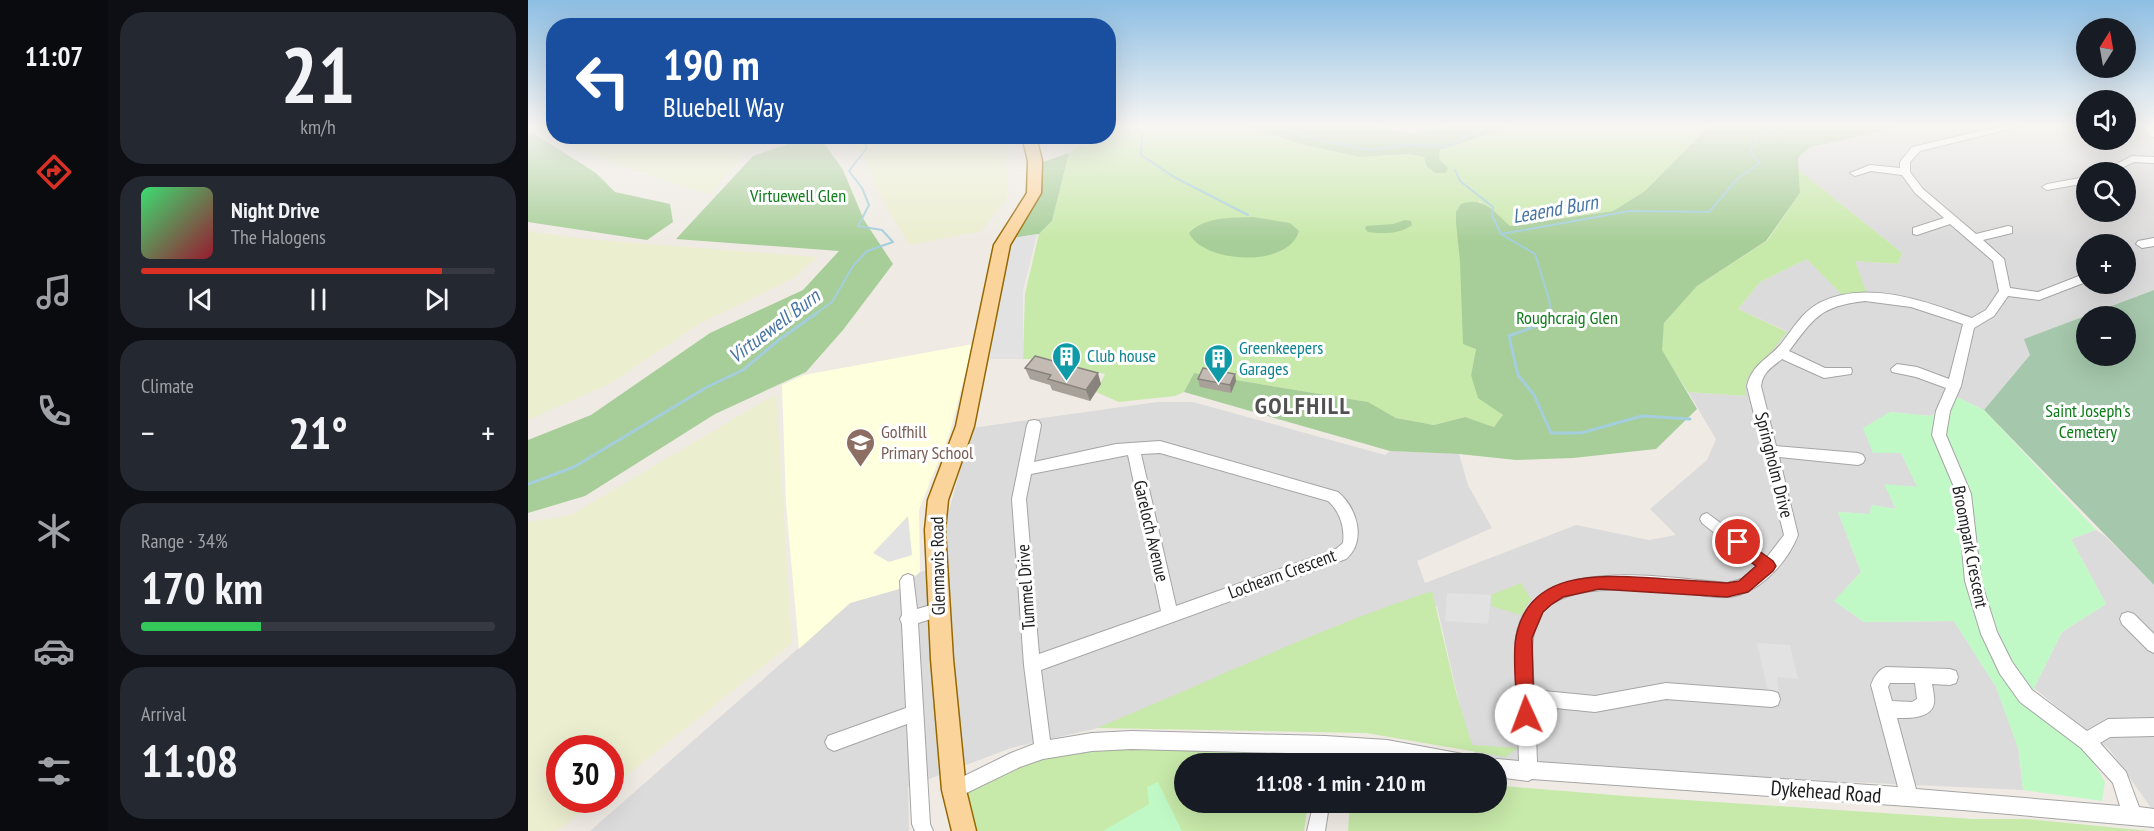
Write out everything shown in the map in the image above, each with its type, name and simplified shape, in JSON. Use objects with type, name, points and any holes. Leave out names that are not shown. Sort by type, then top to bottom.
[{"type":"main road","name":"Glenmavis Road","points":[[964,831],[954,790],[938,610],[935,530],[938,500],[965,426],[1002,245],[1034,193],[1035,164]]},
{"type":"street","points":[[1905,164],[1905,172],[1919,191],[1977,238],[1998,259],[2006,291]]},
{"type":"street","points":[[1855,173],[1870,168],[1905,172]]},
{"type":"street","points":[[2047,187],[2076,182]]},
{"type":"street","points":[[1917,231],[1953,219]]},
{"type":"street","points":[[1977,238],[2008,230]]},
{"type":"street","points":[[2142,244],[2154,242]]},
{"type":"street","points":[[2006,291],[2039,296],[2076,281]]},
{"type":"street","points":[[1972,323],[1990,313],[2006,291]]},
{"type":"street","name":"Springholm Drive","points":[[1528,772],[1524,646],[1528,623],[1537,607],[1560,591],[1599,582],[1727,590],[1743,587],[1768,566],[1789,543],[1791,535],[1755,386],[1759,370],[1781,353],[1806,318],[1826,305],[1840,300],[1863,298],[1917,303],[1972,323]]},
{"type":"street","name":"Broompark Crescent","points":[[1972,323],[1968,326],[1954,386],[1943,411],[1939,435],[1964,494],[1973,581],[1989,634],[2006,668],[2026,696],[2087,742],[2120,778],[2133,816]]},
{"type":"street","points":[[1781,353],[1824,373],[1846,371]]},
{"type":"street","points":[[1897,369],[1917,372],[1954,386]]},
{"type":"street","name":"Tummel Drive","points":[[1034,425],[1019,500],[1032,664],[1043,750]]},
{"type":"street","name":"Lochearn Crescent","points":[[1024,470],[1133,448],[1160,447],[1333,496],[1340,501],[1349,525],[1348,548],[1341,554],[1032,664]]},
{"type":"street","name":"Gareloch Avenue","points":[[1133,448],[1170,614]]},
{"type":"street","points":[[1771,451],[1858,459]]},
{"type":"street","points":[[1707,519],[1768,566]]},
{"type":"street","points":[[908,581],[908,619],[921,824],[924,831]]},
{"type":"street","points":[[908,619],[938,610]]},
{"type":"street","points":[[2128,618],[2154,645]]},
{"type":"street","points":[[1910,798],[1879,685],[1886,675],[1950,677]]},
{"type":"street","points":[[1885,705],[1914,710],[1926,703],[1922,675]]},
{"type":"street","points":[[1525,697],[1594,704],[1666,691],[1772,699]]},
{"type":"street","points":[[834,742],[915,713]]},
{"type":"street","points":[[2087,742],[2108,728],[2154,727]]},
{"type":"street","points":[[954,790],[1017,759],[1043,750],[1081,743],[1132,740],[1325,745],[1387,749],[1409,753]]},
{"type":"street","name":"Dykehead Road","points":[[1507,769],[2154,818]]},
{"type":"street","points":[[1316,831],[1319,813]]},
{"type":"shaded area","points":[[618,164],[735,164],[710,195]]},
{"type":"shaded area","points":[[866,164],[1006,164],[1007,198],[981,231],[910,245],[884,203]]},
{"type":"shaded area","points":[[1798,164],[2076,164],[2076,222],[2136,222],[2136,164],[2154,164],[2154,290],[2112,306],[2076,306],[2076,320],[2025,339],[2030,355],[1984,410],[1957,397],[1931,416],[1890,412],[1901,453],[1918,487],[1885,485],[1896,509],[1872,505],[1870,514],[1838,512],[1861,572],[1834,601],[1864,622],[1954,621],[1996,687],[2018,746],[2023,790],[1507,766],[1507,753],[1474,753],[1468,742],[1437,606],[1153,711],[1094,729],[1011,748],[908,787],[909,831],[590,831],[611,813],[624,813],[624,801],[850,603],[899,589],[920,572],[946,567],[946,521],[972,428],[1157,402],[1193,402],[1385,455],[1390,451],[1459,454],[1468,485],[1492,528],[1417,561],[1425,583],[1576,525],[1649,540],[1676,535],[1650,509],[1707,460],[1716,439],[1688,392],[1745,396],[1744,383],[1751,370],[1769,354],[1786,331],[1738,309],[1760,282],[1807,259],[1842,294],[1865,292],[1854,261],[1898,264],[1902,253],[1799,170]]},
{"type":"shaded area","points":[[528,231],[585,239],[817,257],[794,278],[699,324],[609,384],[528,420]]},
{"type":"shaded area","points":[[1037,234],[1023,291],[1023,359],[990,359],[998,296],[1013,238]]},
{"type":"shaded area","name":"Golfhill Primary School","points":[[973,344],[950,432],[919,510],[920,572],[899,589],[850,603],[799,649],[786,504],[782,385],[804,375]]},
{"type":"shaded area","points":[[776,394],[792,643],[624,778],[624,735],[546,735],[546,813],[580,813],[557,831],[528,831],[528,522],[571,515]]},
{"type":"shaded area","points":[[908,516],[912,555],[889,562],[873,553]]},
{"type":"shaded area","points":[[2096,530],[2105,536],[2154,585],[2154,812],[2110,750],[2034,688],[2062,632],[2106,604],[2071,539]]},
{"type":"shaded area","points":[[1447,593],[1491,595],[1488,624],[1445,621]]},
{"type":"shaded area","points":[[1757,643],[1790,645],[1798,679],[1777,677],[1779,692],[1768,691]]},
{"type":"green space","points":[[528,164],[581,164],[596,173],[615,192],[670,204],[673,222],[647,240],[528,222]]},
{"type":"green space","name":"Virtuewell Glen","points":[[746,164],[839,164],[864,220],[893,264],[843,330],[806,372],[715,414],[585,496],[528,513],[528,440],[591,415],[710,333],[803,290],[839,251],[676,239]]},
{"type":"green space","points":[[1040,164],[1066,164],[1052,221],[1039,234],[1013,238]]},
{"type":"green space","points":[[1066,164],[1426,164],[1427,167],[1437,173],[1446,173],[1441,164],[1672,164],[1645,191],[1613,211],[1510,226],[1480,201],[1456,213],[1460,262],[1476,349],[1471,375],[1503,416],[1494,427],[1465,417],[1434,425],[1396,418],[1367,402],[1194,373],[1184,392],[1175,396],[1119,402],[1096,392],[1105,374],[1073,366],[1073,359],[1023,359],[1025,294],[1039,234],[1052,221]]},
{"type":"green space","points":[[1426,164],[1444,164],[1448,168],[1446,173],[1436,173]]},
{"type":"green space","name":"Roughcraig Glen","points":[[1672,164],[1798,164],[1800,193],[1766,241],[1697,286],[1664,323],[1662,350],[1697,409],[1656,449],[1573,458],[1516,460],[1459,454],[1390,451],[1184,392],[1194,373],[1368,402],[1396,418],[1434,425],[1465,417],[1494,427],[1503,415],[1478,398],[1471,375],[1476,349],[1463,344],[1456,223],[1456,212],[1461,204],[1476,202],[1482,204],[1494,211],[1510,226],[1613,211],[1645,191]]},
{"type":"green space","points":[[1799,170],[1902,253],[1898,264],[1855,261],[1866,292],[1842,295],[1807,259],[1760,282],[1738,309],[1787,332],[1751,372],[1748,377],[1746,396],[1688,392],[1661,350],[1664,323],[1697,286],[1767,241],[1800,193]]},
{"type":"green space","points":[[1253,217],[1290,223],[1299,231],[1292,243],[1280,251],[1246,258],[1211,251],[1198,243],[1189,233],[1195,227],[1211,221]]},
{"type":"green space","points":[[1405,220],[1411,221],[1412,225],[1397,232],[1373,233],[1365,229],[1366,226],[1393,224]]},
{"type":"green space","name":"Saint Joseph's Cemetery","points":[[2154,290],[2154,585],[1984,410],[2030,355],[2024,339],[2076,319],[2076,366],[2136,366],[2136,306],[2112,306]]},
{"type":"green space","points":[[1957,397],[1984,410],[2096,530],[2071,539],[2106,604],[2062,632],[2034,688],[2035,710],[2088,753],[2105,782],[2102,801],[2023,790],[2019,751],[1996,687],[1954,621],[1864,622],[1834,601],[1861,572],[1838,512],[1870,514],[1871,505],[1896,509],[1884,484],[1917,487],[1901,453],[1873,453],[1863,428],[1890,412],[1931,416]]},
{"type":"green space","points":[[1521,583],[1531,599],[1521,615],[1491,606],[1491,595]]},
{"type":"green space","points":[[1432,591],[1457,696],[1472,745],[1517,748],[1507,756],[1507,753],[1483,753],[1366,733],[1097,728],[1305,639]]},
{"type":"green space","points":[[1186,742],[1334,753],[1174,753],[1174,813],[1307,813],[1304,831],[976,831],[963,789],[1044,751]]},
{"type":"green space","points":[[1158,782],[1182,831],[1103,831],[1149,804],[1147,787]]},
{"type":"green space","points":[[1507,786],[1973,819],[2026,819],[2149,831],[1348,831],[1349,813],[1507,813]]},
{"type":"building","points":[[1035,356],[1098,373],[1086,390],[1048,379],[1051,375],[1025,368]]},
{"type":"building","points":[[1203,368],[1235,374],[1230,385],[1198,379]]},
{"type":"waterway","name":"Virtuewell Burn","points":[[815,314],[832,302],[853,266],[867,251],[893,242],[882,230],[858,226],[869,205],[862,188],[849,171],[855,164]]},
{"type":"waterway","points":[[1154,164],[1174,177],[1248,215]]},
{"type":"waterway","name":"Leaend Burn","points":[[1501,234],[1630,211],[1709,212],[1738,178],[1759,164]]},
{"type":"waterway","points":[[1455,170],[1460,181],[1493,207],[1492,215],[1501,234]]},
{"type":"waterway","name":"Leaend Burn","points":[[1501,234],[1535,254],[1549,299],[1551,314]]},
{"type":"waterway","name":"Virtuewell Burn","points":[[528,484],[574,467],[707,387],[743,370],[780,339],[817,313]]},
{"type":"waterway","name":"Leaend Burn","points":[[1551,313],[1552,320],[1509,336],[1518,375],[1534,395],[1551,433],[1581,433],[1642,416],[1690,419]]},
{"type":"place","name":"Club house","points":[[1066,382]]},
{"type":"place","name":"Greenkeepers Garages","points":[[1218,384]]},
{"type":"place","name":"Golfhill Primary School","points":[[860,468]]},
{"type":"district","name":"GOLFHILL","points":[[1303,406]]},
{"type":"route","points":[[1526,715],[1524,638],[1528,623],[1537,607],[1546,599],[1560,591],[1599,582],[1727,590],[1743,587],[1768,566],[1738,542]]}]
